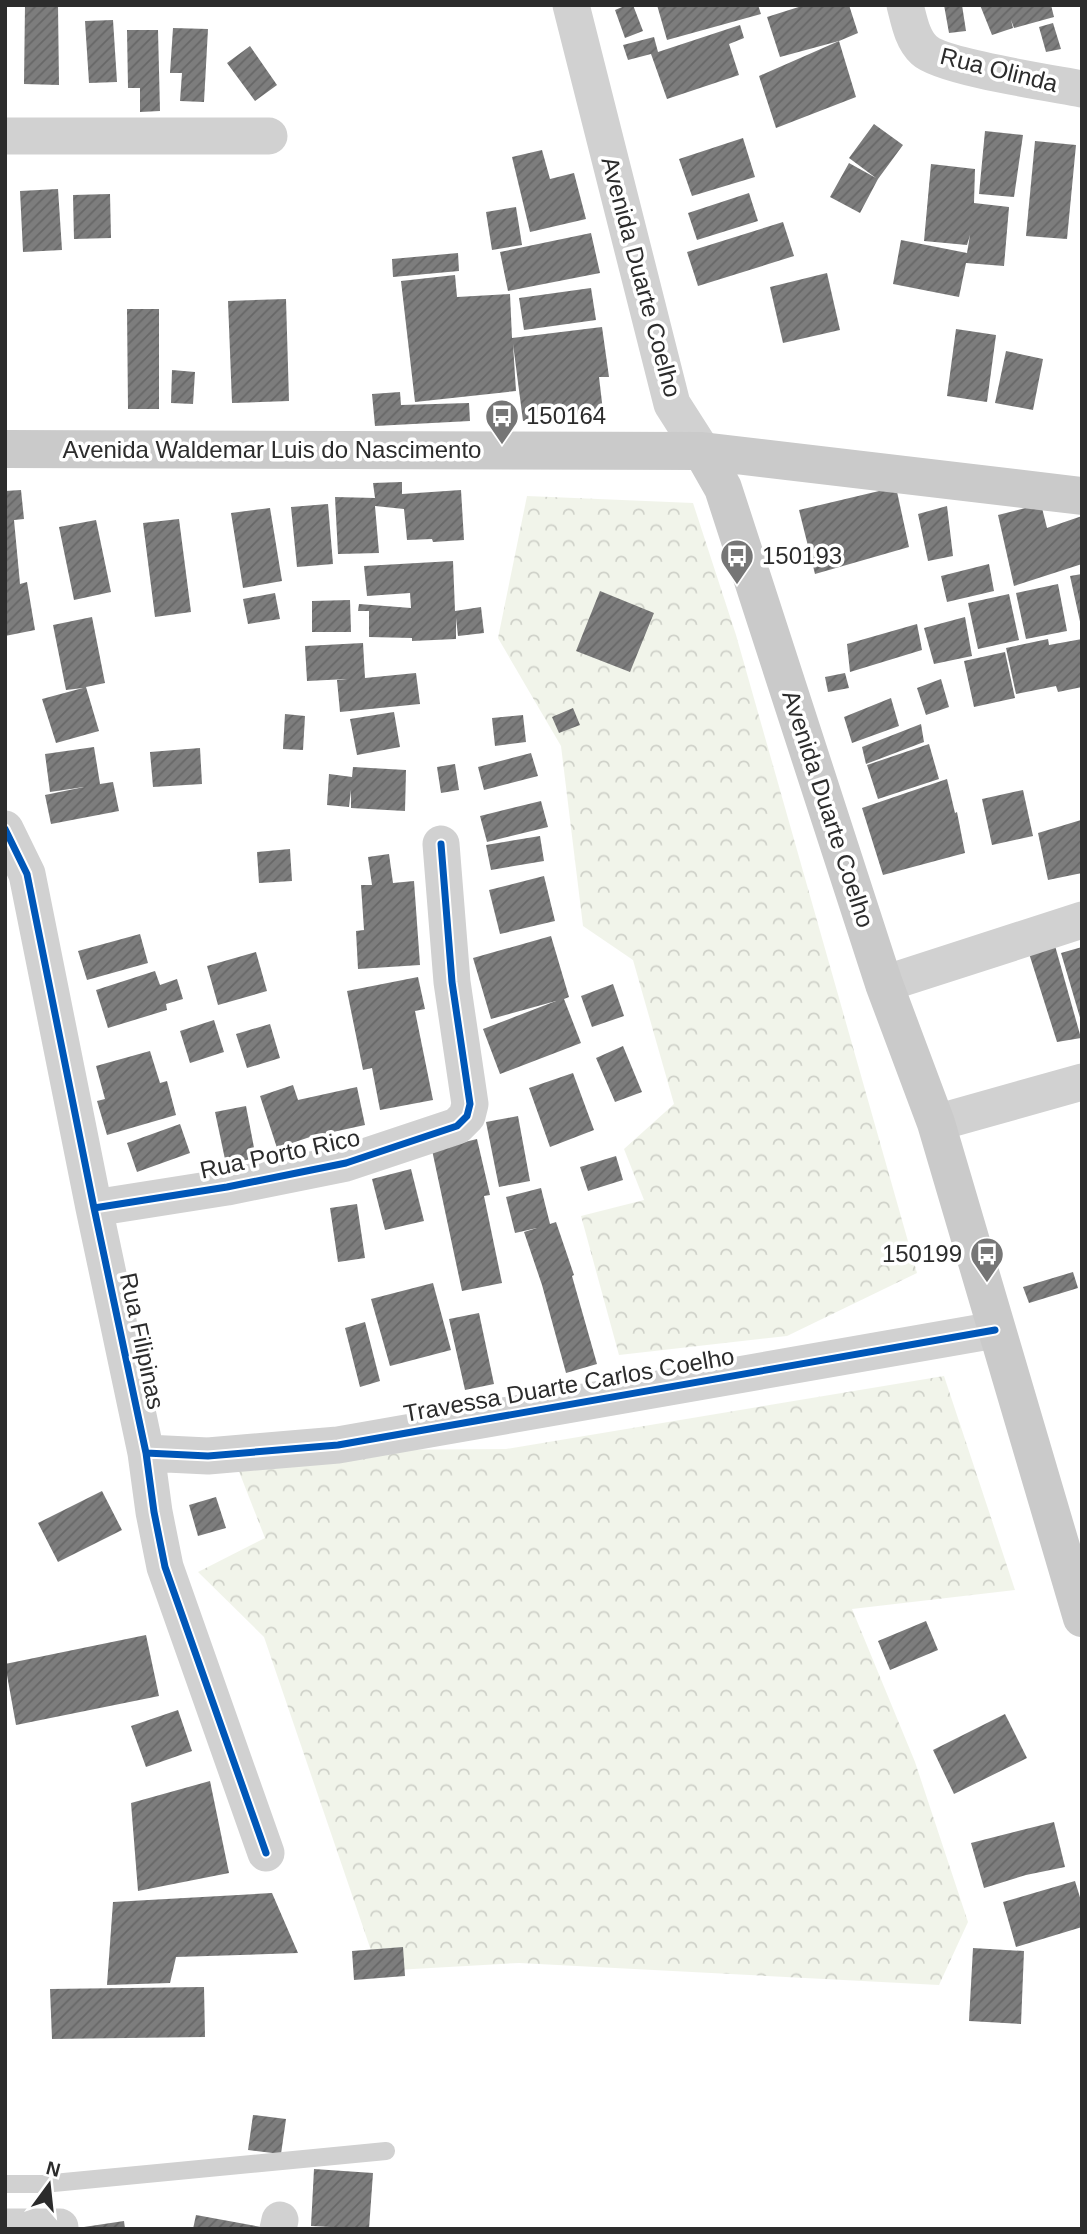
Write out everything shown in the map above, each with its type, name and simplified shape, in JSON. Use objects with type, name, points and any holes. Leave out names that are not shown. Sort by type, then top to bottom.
[{"type":"main road","name":"Avenida Waldemar Luis do Nascimento","points":[[5,449],[702,451],[1082,496]]},
{"type":"main road","name":"Avenida Duarte Coelho","points":[[702,451],[723,488],[884,984],[936,1123],[1082,1618]]},
{"type":"street","name":"Avenida Duarte Coelho","points":[[570,5],[672,404],[702,451]]},
{"type":"street","name":"Rua Olinda","points":[[905,5],[912,32],[924,50],[944,62],[1082,89]]},
{"type":"street","points":[[5,136],[269,136]]},
{"type":"street","name":"Rua Filipinas","points":[[5,829],[27,874],[146,1452],[165,1567],[266,1853]]},
{"type":"street","name":"Rua Porto Rico","points":[[94,1208],[227,1187],[346,1163],[457,1126],[467,1116],[470,1104],[452,982],[442,844]]},
{"type":"street","points":[[884,984],[1082,920]]},
{"type":"street","points":[[936,1123],[1082,1082]]},
{"type":"street","name":"Travessa Duarte Carlos Coelho","points":[[146,1452],[208,1456],[338,1445],[995,1330]]},
{"type":"street","points":[[5,2227],[60,2227]]},
{"type":"lane","points":[[5,2184],[43,2184],[386,2151]]},
{"type":"green space","points":[[527,496],[693,503],[736,635],[917,1273],[787,1336],[619,1355],[581,1216],[644,1200],[624,1149],[674,1104],[633,960],[583,926],[561,746],[498,638]]},
{"type":"green space","points":[[944,1376],[1015,1590],[852,1609],[915,1762],[968,1922],[939,1985],[519,1963],[378,1971],[264,1637],[198,1572],[265,1538],[231,1451],[506,1449]]},
{"type":"building","points":[[25,5],[58,5],[59,85],[24,84]]},
{"type":"building","points":[[633,5],[643,31],[625,38],[615,10]]},
{"type":"building","points":[[657,5],[758,5],[761,14],[667,40]]},
{"type":"building","points":[[805,5],[849,5],[858,33],[780,57],[767,17]]},
{"type":"building","points":[[944,5],[962,5],[966,31],[949,33]]},
{"type":"building","points":[[980,5],[1051,5],[1054,17],[1014,28],[1011,20],[1013,28],[992,35]]},
{"type":"building","points":[[113,20],[117,82],[89,83],[85,21]]},
{"type":"building","points":[[1053,23],[1061,49],[1046,52],[1039,27]]},
{"type":"building","points":[[740,25],[744,38],[729,44],[739,75],[667,99],[651,54],[628,60],[623,45],[654,37],[658,52]]},
{"type":"building","points":[[173,28],[208,29],[204,102],[180,101],[182,73],[170,73]]},
{"type":"building","points":[[127,30],[158,30],[160,111],[140,112],[140,88],[128,88]]},
{"type":"building","points":[[839,41],[856,97],[776,128],[759,76]]},
{"type":"building","points":[[250,46],[277,85],[255,101],[227,63]]},
{"type":"building","points":[[874,124],[903,145],[878,179],[860,213],[830,197],[849,163],[876,178],[849,158]]},
{"type":"building","points":[[985,131],[1023,135],[1014,197],[979,194]]},
{"type":"building","points":[[743,138],[755,177],[692,196],[679,159]]},
{"type":"building","points":[[1035,141],[1076,145],[1067,239],[1026,236]]},
{"type":"building","points":[[542,150],[550,179],[574,173],[586,219],[530,232],[512,157]]},
{"type":"building","points":[[931,164],[975,169],[974,203],[1009,207],[1004,266],[966,263],[959,297],[893,284],[901,240],[967,253],[970,235],[967,245],[924,241]]},
{"type":"building","points":[[58,189],[62,250],[23,252],[20,191]]},
{"type":"building","points":[[749,193],[758,221],[697,240],[688,213]]},
{"type":"building","points":[[110,194],[111,238],[74,239],[73,195]]},
{"type":"building","points":[[516,207],[522,245],[492,250],[486,212]]},
{"type":"building","points":[[783,222],[794,256],[698,286],[687,252]]},
{"type":"building","points":[[591,233],[600,273],[508,291],[500,252]]},
{"type":"building","points":[[458,253],[459,271],[393,277],[392,259]]},
{"type":"building","points":[[827,273],[840,330],[783,343],[770,287]]},
{"type":"building","points":[[455,275],[457,297],[510,294],[512,338],[602,327],[609,377],[599,377],[603,411],[523,421],[513,344],[516,391],[415,402],[401,281]]},
{"type":"building","points":[[591,288],[596,320],[524,330],[519,298]]},
{"type":"building","points":[[286,299],[289,401],[232,403],[228,301]]},
{"type":"building","points":[[127,309],[159,309],[159,409],[128,409]]},
{"type":"building","points":[[956,329],[996,335],[987,402],[947,396]]},
{"type":"building","points":[[1006,351],[1043,359],[1033,410],[995,403]]},
{"type":"building","points":[[172,370],[195,372],[193,404],[171,403]]},
{"type":"building","points":[[400,392],[401,405],[469,403],[470,421],[375,426],[372,394]]},
{"type":"building","points":[[402,482],[402,494],[461,490],[464,540],[407,540],[404,509],[375,506],[379,553],[338,554],[335,497],[375,498],[373,483]]},
{"type":"building","points":[[896,487],[909,547],[815,574],[799,510]]},
{"type":"building","points":[[21,490],[24,519],[14,520],[20,584],[27,582],[35,630],[5,636],[5,491]]},
{"type":"building","points":[[328,504],[333,564],[297,567],[291,507]]},
{"type":"building","points":[[1041,504],[1047,528],[1082,516],[1082,564],[1014,586],[998,515]]},
{"type":"building","points":[[947,506],[953,556],[928,561],[918,514]]},
{"type":"building","points":[[270,508],[282,581],[243,588],[231,513]]},
{"type":"building","points":[[179,519],[191,612],[155,617],[143,523]]},
{"type":"building","points":[[96,520],[111,592],[74,600],[59,527]]},
{"type":"building","points":[[453,561],[455,611],[481,607],[484,633],[458,636],[456,618],[456,639],[412,641],[412,638],[369,637],[369,611],[358,611],[359,604],[411,608],[410,593],[367,596],[364,566]]},
{"type":"building","points":[[989,564],[994,591],[947,602],[941,576]]},
{"type":"building","points":[[1082,574],[1082,626],[1081,626],[1070,576]]},
{"type":"building","points":[[1058,584],[1067,631],[1026,639],[1016,593]]},
{"type":"building","points":[[600,591],[654,613],[630,672],[576,651]]},
{"type":"building","points":[[275,593],[280,619],[248,624],[243,599]]},
{"type":"building","points":[[1009,594],[1019,640],[978,649],[968,603]]},
{"type":"building","points":[[350,600],[351,632],[312,632],[312,601]]},
{"type":"building","points":[[92,617],[105,683],[86,687],[99,731],[56,743],[42,699],[83,688],[66,690],[53,625]]},
{"type":"building","points":[[965,617],[972,656],[934,664],[924,628]]},
{"type":"building","points":[[917,624],[922,650],[850,672],[847,644]]},
{"type":"building","points":[[1048,639],[1049,645],[1082,639],[1082,687],[1058,692],[1056,686],[1016,694],[1006,648]]},
{"type":"building","points":[[363,643],[365,678],[416,673],[420,704],[340,712],[337,680],[347,679],[307,681],[305,646]]},
{"type":"building","points":[[1005,652],[1015,698],[974,707],[964,661]]},
{"type":"building","points":[[845,673],[849,688],[828,692],[825,677]]},
{"type":"building","points":[[941,679],[949,707],[926,715],[917,688]]},
{"type":"building","points":[[891,698],[899,726],[852,743],[844,717]]},
{"type":"building","points":[[573,708],[580,725],[559,733],[552,717]]},
{"type":"building","points":[[394,712],[400,747],[357,755],[350,719]]},
{"type":"building","points":[[285,714],[305,716],[303,750],[283,749]]},
{"type":"building","points":[[523,715],[526,742],[495,746],[492,718]]},
{"type":"building","points":[[921,724],[924,742],[866,764],[862,747]]},
{"type":"building","points":[[929,744],[939,779],[878,799],[867,765]]},
{"type":"building","points":[[94,747],[100,784],[113,782],[119,811],[51,824],[45,795],[84,787],[50,792],[45,754]]},
{"type":"building","points":[[200,748],[202,784],[153,787],[150,752]]},
{"type":"building","points":[[531,753],[538,776],[484,790],[478,767]]},
{"type":"building","points":[[455,764],[459,790],[441,793],[437,767]]},
{"type":"building","points":[[353,767],[406,770],[405,811],[351,808],[351,790],[349,807],[327,805],[329,774],[352,777]]},
{"type":"building","points":[[947,779],[965,853],[883,875],[862,808]]},
{"type":"building","points":[[1023,790],[1033,836],[992,845],[982,799]]},
{"type":"building","points":[[541,801],[548,827],[487,842],[480,816]]},
{"type":"building","points":[[1081,820],[1082,873],[1048,880],[1038,833]]},
{"type":"building","points":[[540,836],[544,861],[491,870],[486,845]]},
{"type":"building","points":[[290,849],[292,881],[259,883],[257,852]]},
{"type":"building","points":[[389,854],[393,883],[414,881],[420,965],[358,969],[356,931],[364,930],[361,885],[372,885],[368,857]]},
{"type":"building","points":[[544,876],[555,921],[500,934],[489,890]]},
{"type":"building","points":[[140,934],[148,963],[87,980],[78,951]]},
{"type":"building","points":[[1052,935],[1081,1038],[1057,1042],[1026,944]]},
{"type":"building","points":[[551,936],[569,997],[564,999],[581,1043],[500,1074],[483,1029],[556,1001],[491,1019],[473,958]]},
{"type":"building","points":[[1082,947],[1082,1021],[1081,1021],[1061,953]]},
{"type":"building","points":[[256,952],[267,991],[218,1005],[207,966]]},
{"type":"building","points":[[155,971],[160,985],[177,979],[183,999],[166,1004],[167,1010],[108,1028],[96,990]]},
{"type":"building","points":[[418,977],[425,1009],[415,1011],[433,1100],[380,1110],[372,1068],[363,1070],[347,991]]},
{"type":"building","points":[[613,984],[624,1016],[592,1027],[581,996]]},
{"type":"building","points":[[214,1020],[224,1052],[190,1063],[180,1031]]},
{"type":"building","points":[[270,1024],[280,1058],[247,1068],[236,1034]]},
{"type":"building","points":[[623,1046],[642,1092],[615,1102],[596,1058]]},
{"type":"building","points":[[150,1051],[160,1083],[167,1081],[176,1115],[107,1135],[97,1101],[105,1099],[96,1066]]},
{"type":"building","points":[[573,1073],[594,1130],[550,1147],[529,1088]]},
{"type":"building","points":[[293,1085],[298,1100],[357,1087],[365,1125],[310,1137],[277,1148],[260,1096]]},
{"type":"building","points":[[246,1106],[256,1158],[226,1164],[215,1112]]},
{"type":"building","points":[[518,1116],[530,1181],[499,1187],[486,1122]]},
{"type":"building","points":[[180,1124],[190,1153],[137,1172],[127,1143]]},
{"type":"building","points":[[477,1139],[490,1195],[484,1196],[502,1283],[462,1291],[432,1150]]},
{"type":"building","points":[[616,1156],[623,1180],[588,1191],[580,1167]]},
{"type":"building","points":[[411,1169],[424,1221],[385,1230],[372,1179]]},
{"type":"building","points":[[541,1188],[550,1224],[556,1222],[574,1275],[572,1276],[597,1364],[566,1373],[542,1285],[524,1232],[537,1228],[515,1233],[506,1197]]},
{"type":"building","points":[[357,1204],[365,1258],[338,1262],[330,1208]]},
{"type":"building","points":[[1073,1272],[1078,1288],[1029,1303],[1023,1287]]},
{"type":"building","points":[[433,1283],[451,1350],[390,1366],[371,1299]]},
{"type":"building","points":[[479,1313],[494,1384],[465,1390],[449,1319]]},
{"type":"building","points":[[365,1322],[380,1381],[360,1387],[345,1328]]},
{"type":"building","points":[[102,1491],[122,1530],[58,1562],[38,1523]]},
{"type":"building","points":[[216,1497],[226,1528],[198,1536],[189,1505]]},
{"type":"building","points":[[926,1621],[938,1650],[890,1670],[878,1641]]},
{"type":"building","points":[[146,1635],[159,1696],[16,1725],[5,1664]]},
{"type":"building","points":[[178,1710],[192,1751],[146,1767],[131,1726]]},
{"type":"building","points":[[1005,1714],[1027,1758],[954,1794],[933,1750]]},
{"type":"building","points":[[210,1781],[229,1873],[138,1891],[131,1803]]},
{"type":"building","points":[[1054,1822],[1065,1867],[984,1888],[971,1843]]},
{"type":"building","points":[[1075,1881],[1082,1904],[1082,1927],[1016,1947],[1003,1902]]},
{"type":"building","points":[[272,1893],[298,1953],[176,1957],[170,1983],[107,1985],[113,1902]]},
{"type":"building","points":[[403,1947],[405,1976],[354,1980],[352,1951]]},
{"type":"building","points":[[973,1948],[1024,1951],[1021,2024],[969,2021]]},
{"type":"building","points":[[204,1987],[205,2037],[52,2039],[50,1989]]},
{"type":"building","points":[[253,2115],[286,2119],[281,2154],[248,2150]]},
{"type":"building","points":[[314,2169],[373,2173],[369,2229],[311,2226]]},
{"type":"building","points":[[196,2215],[261,2227],[261,2229],[193,2229]]},
{"type":"building","points":[[124,2221],[125,2229],[84,2229],[84,2227]]},
{"type":"cycle path","points":[[5,829],[27,874],[146,1453],[165,1567],[266,1853]]},
{"type":"cycle path","points":[[94,1208],[227,1187],[346,1163],[457,1126],[467,1116],[470,1104],[452,982],[441,844]]},
{"type":"cycle path","points":[[146,1453],[208,1456],[338,1445],[995,1330]]},
{"type":"place","name":"150164","points":[[502,446]]},
{"type":"place","name":"150193","points":[[737,586]]},
{"type":"place","name":"150199","points":[[987,1284]]}]
